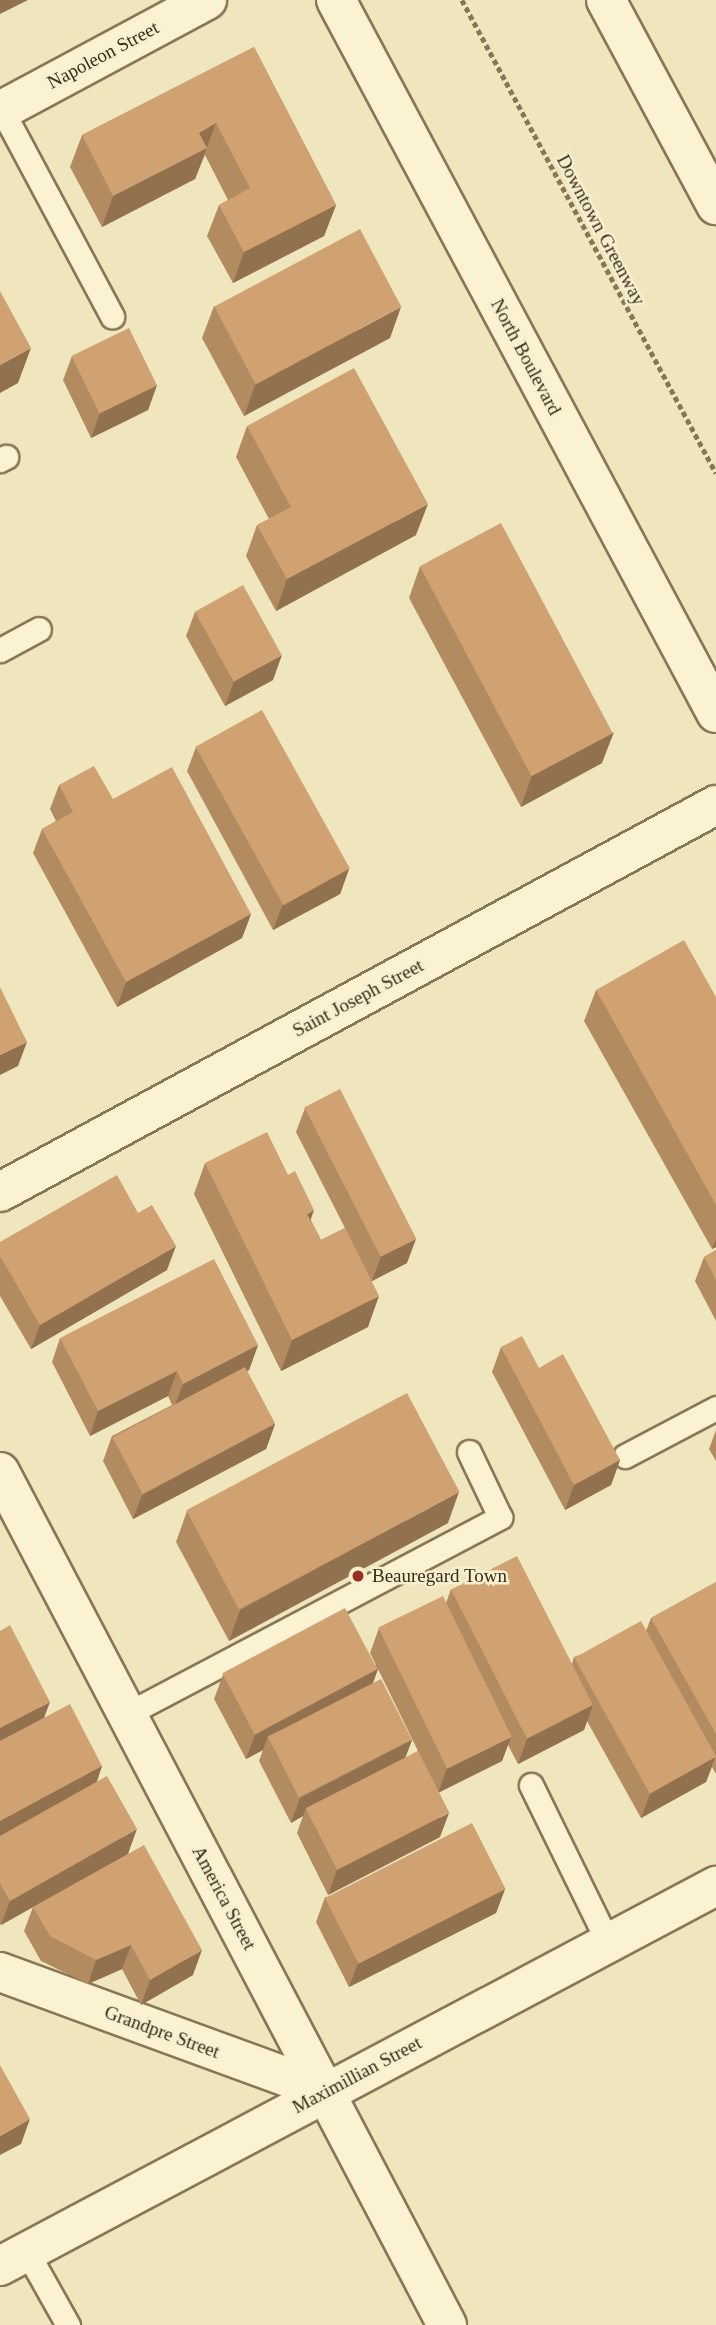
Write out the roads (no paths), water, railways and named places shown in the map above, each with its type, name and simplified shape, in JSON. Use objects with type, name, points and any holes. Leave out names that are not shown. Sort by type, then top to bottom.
[{"type":"street","name":"Napoleon Street","points":[[1,110],[207,0]]},
{"type":"street","name":"North Boulevard","points":[[336,0],[716,713]]},
{"type":"street","points":[[606,0],[716,205]]},
{"type":"street","name":"Saint Joseph Street","points":[[0,1192],[716,805]]},
{"type":"street","name":"America Street","points":[[0,1472],[447,2325]]},
{"type":"street","name":"Maximillian Street","points":[[13,2259],[325,2091],[716,1886]]},
{"type":"street","name":"Grandpre Street","points":[[0,1972],[325,2091]]},
{"type":"lane","points":[[1,110],[112,316]]},
{"type":"lane","points":[[0,650],[39,629]]},
{"type":"lane","points":[[625,1456],[716,1408]]},
{"type":"lane","points":[[127,1714],[500,1517],[469,1452]]},
{"type":"lane","points":[[531,1785],[608,1942]]},
{"type":"lane","points":[[13,2259],[68,2325]]},
{"type":"place","name":"Beauregard Town","points":[[358,1576]]}]
